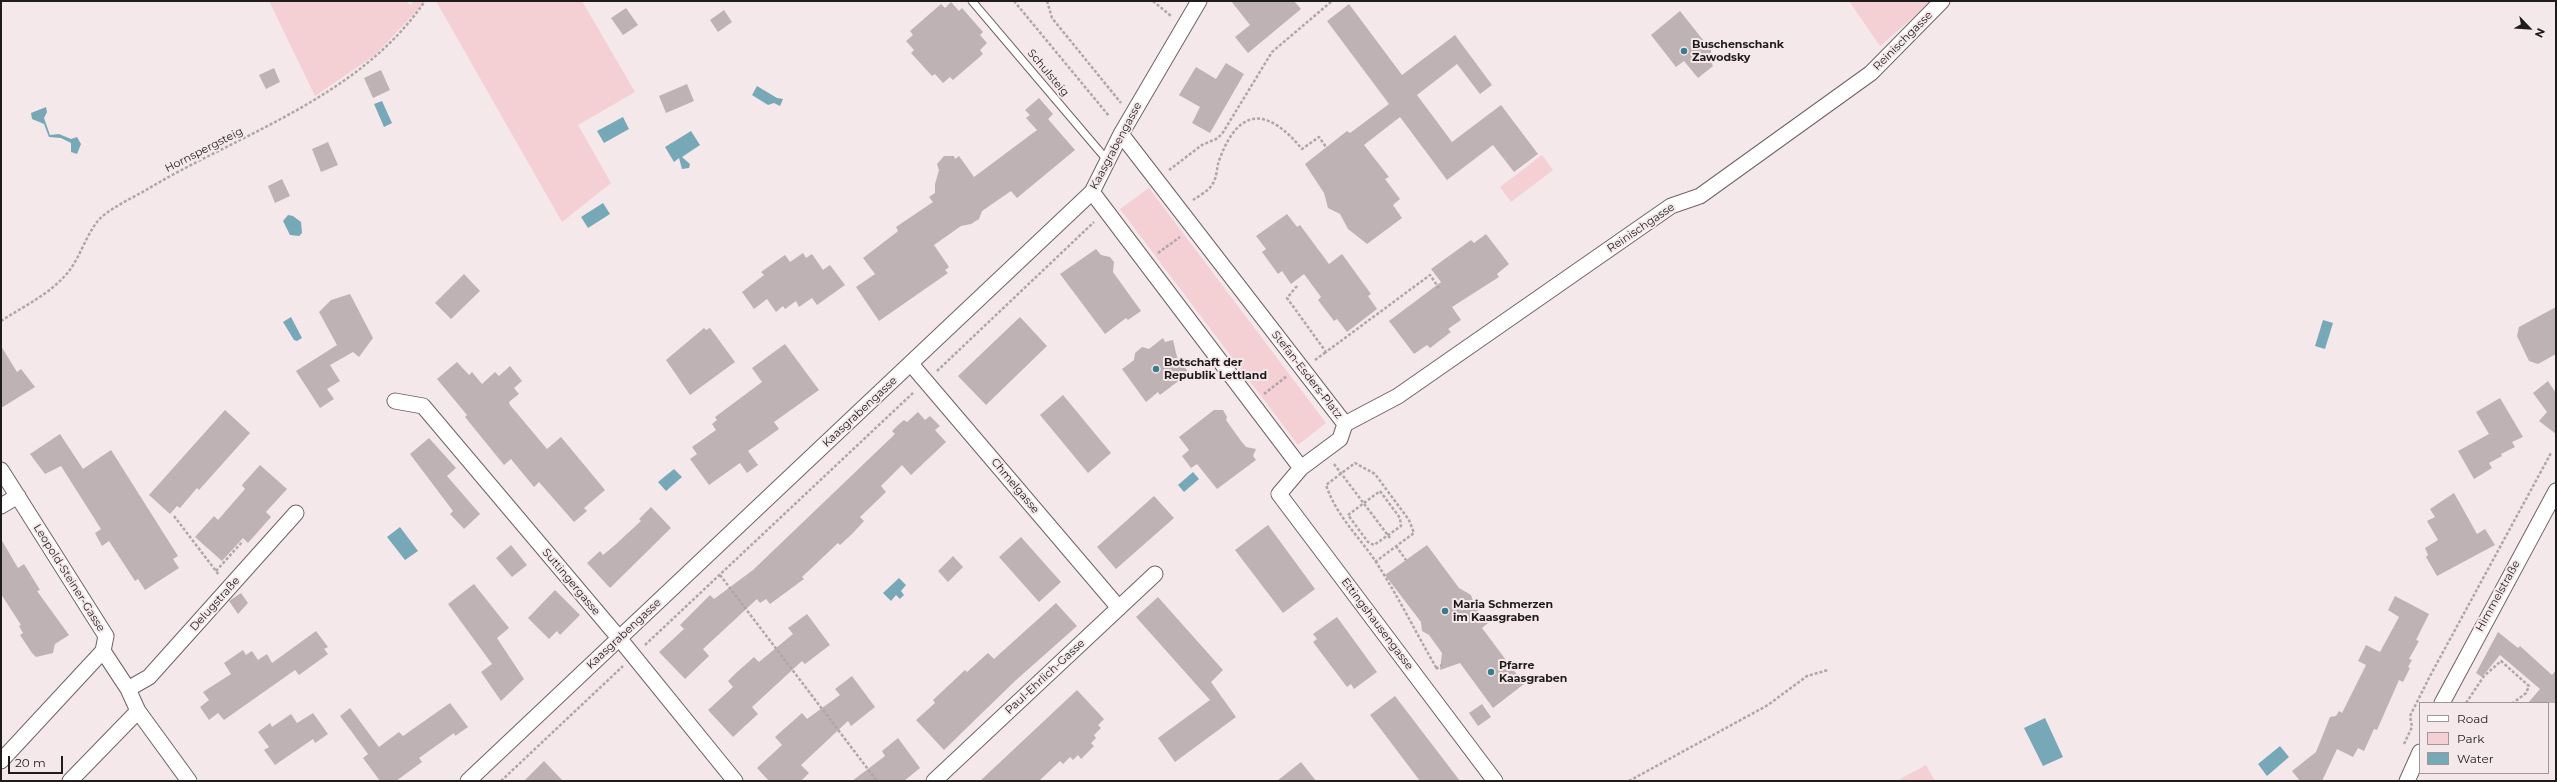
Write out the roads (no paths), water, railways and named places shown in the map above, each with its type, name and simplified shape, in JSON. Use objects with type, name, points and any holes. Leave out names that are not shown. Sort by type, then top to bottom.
[{"type":"street","name":"Kaasgrabengasse","points":[[468,781],[1092,192],[1121,134],[1199,1]]},
{"type":"street","name":"Reinischgasse","points":[[1344,424],[1398,396],[1671,206],[1700,196],[1871,73],[1942,1]]},
{"type":"street","name":"Stefan-Esders-Platz","points":[[1121,134],[1193,226],[1306,364],[1344,424],[1340,439],[1301,468]]},
{"type":"street","points":[[1092,192],[1301,468]]},
{"type":"street","name":"Chmelgasse","points":[[911,364],[1119,608]]},
{"type":"street","name":"Suttingergasse","points":[[396,401],[423,406],[634,656],[735,781]]},
{"type":"street","name":"Ettingshausengasse","points":[[1301,468],[1279,494],[1495,781]]},
{"type":"street","name":"Leopold-Steiner-Gasse","points":[[1,470],[106,636],[103,651]]},
{"type":"street","name":"Himmelstraße","points":[[2443,702],[2556,491]]},
{"type":"street","points":[[1,506],[18,496]]},
{"type":"street","name":"Delugstraße","points":[[128,689],[149,677],[296,513]]},
{"type":"street","name":"Paul-Ehrlich-Gasse","points":[[934,781],[1155,574]]},
{"type":"street","points":[[1,761],[103,651],[128,689],[138,711],[189,781]]},
{"type":"street","points":[[70,781],[138,711]]},
{"type":"street","points":[[2407,781],[2419,754]]},
{"type":"lane","name":"Schulsteig","points":[[972,1],[1107,160]]},
{"type":"water","points":[[757,86],[777,98],[783,99],[780,106],[774,103],[768,105],[752,95]]},
{"type":"water","points":[[382,101],[392,123],[384,127],[374,104]]},
{"type":"water","points":[[46,107],[47,112],[44,118],[50,135],[59,134],[71,139],[77,137],[81,144],[77,154],[71,152],[71,143],[61,138],[49,137],[44,124],[32,119],[31,113]]},
{"type":"water","points":[[623,117],[629,129],[604,143],[597,131]]},
{"type":"water","points":[[691,131],[700,145],[682,157],[690,164],[689,168],[682,169],[679,158],[674,162],[665,147]]},
{"type":"water","points":[[603,203],[610,214],[588,228],[581,217]]},
{"type":"water","points":[[288,215],[293,216],[301,222],[302,233],[299,236],[290,235],[283,221]]},
{"type":"water","points":[[291,317],[302,338],[297,341],[294,340],[283,322]]},
{"type":"water","points":[[2323,320],[2333,323],[2325,349],[2315,346]]},
{"type":"water","points":[[674,469],[682,477],[666,491],[658,482]]},
{"type":"water","points":[[1193,472],[1199,479],[1184,492],[1178,485]]},
{"type":"water","points":[[400,527],[418,551],[405,560],[387,537]]},
{"type":"water","points":[[899,578],[906,585],[901,591],[904,595],[900,599],[896,595],[891,601],[883,593]]},
{"type":"water","points":[[2045,718],[2063,757],[2043,766],[2024,728]]},
{"type":"water","points":[[2280,746],[2289,757],[2267,776],[2258,764]]},
{"type":"place","name":"Buschenschank Zawodsky","points":[[1684,51]]},
{"type":"place","name":"Botschaft der Republik Lettland","points":[[1156,369]]},
{"type":"place","name":"Maria Schmerzen im Kaasgraben","points":[[1445,611]]},
{"type":"place","name":"Pfarre Kaasgraben","points":[[1491,672]]}]
